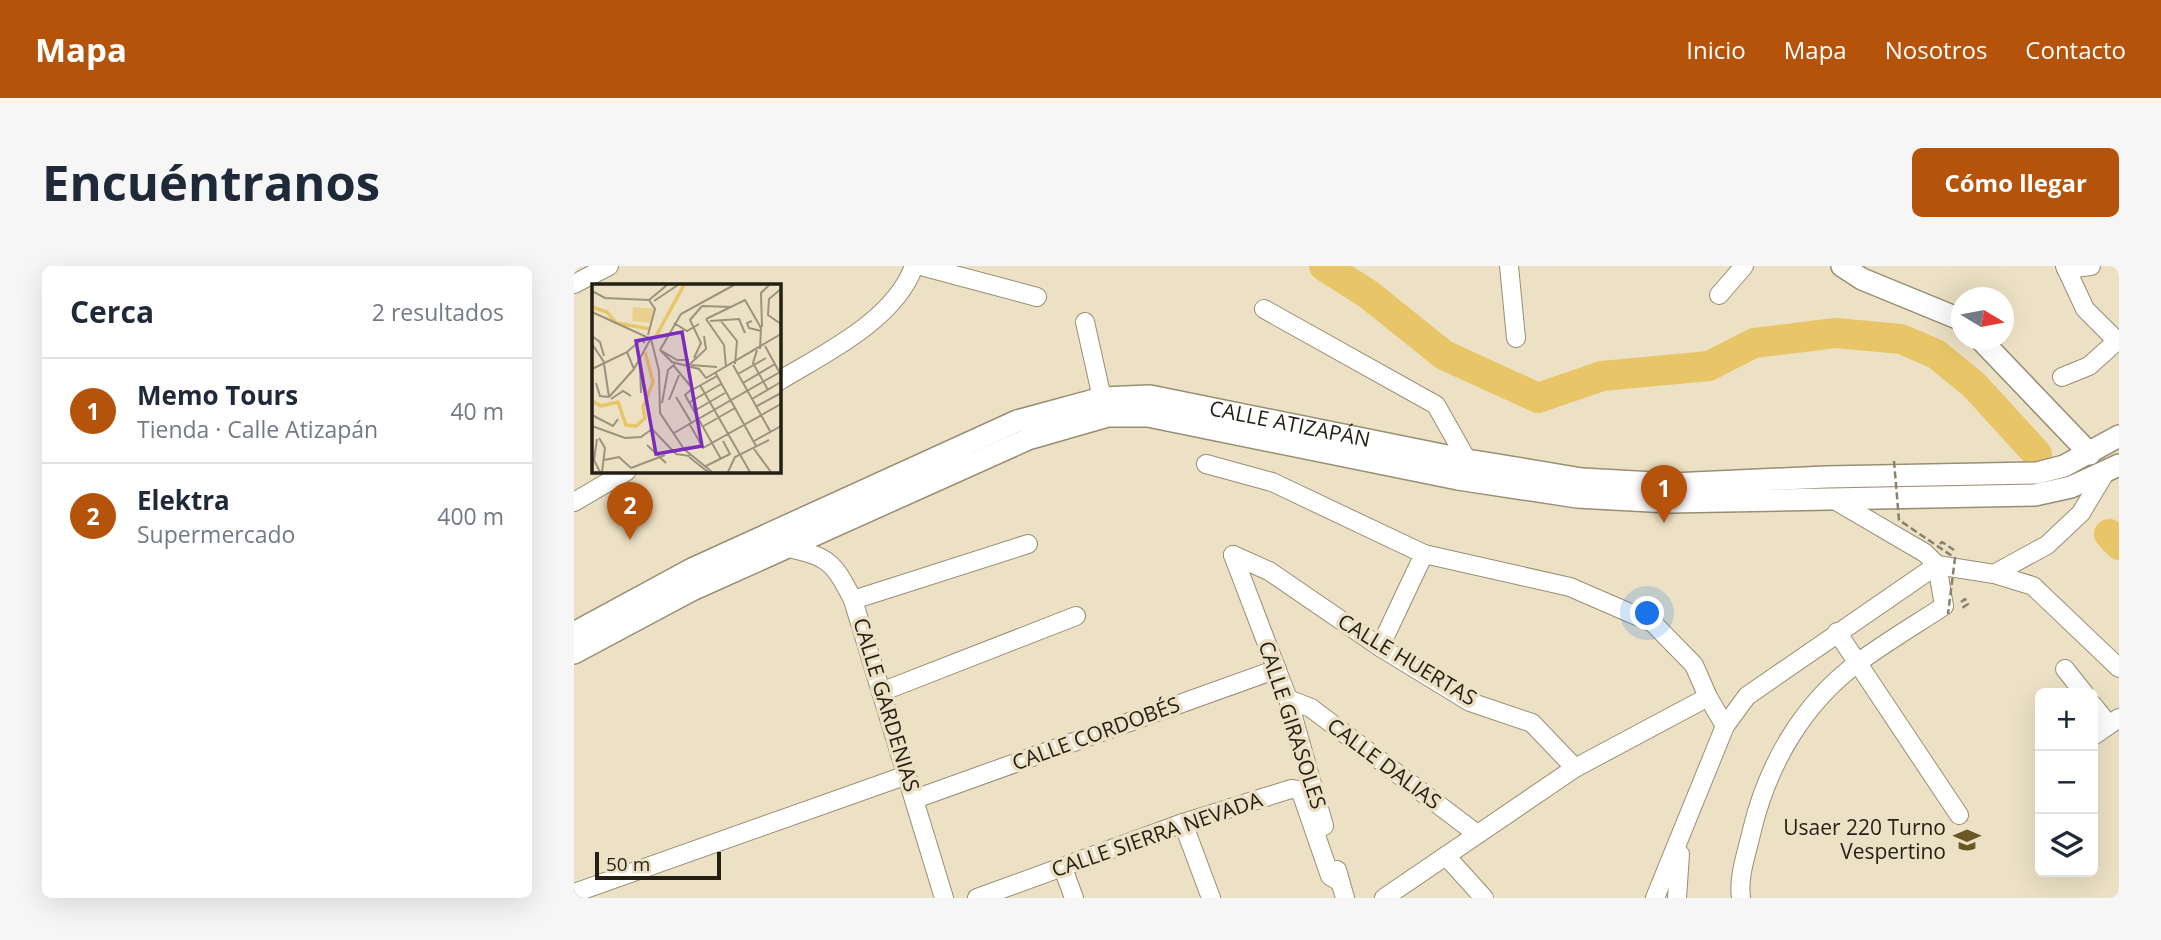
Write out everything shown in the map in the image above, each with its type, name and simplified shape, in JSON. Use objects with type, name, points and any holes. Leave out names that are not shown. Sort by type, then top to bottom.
[{"type":"main road","points":[[1842,266],[1862,279],[1951,315]]},
{"type":"main road","points":[[1991,350],[2090,454]]},
{"type":"main road","name":"CALLE ATIZAPÁN","points":[[782,538],[1017,421],[1102,398],[1150,396],[1467,460],[1582,479],[1828,487]]},
{"type":"main road","name":"CALLE ATIZAPÁN","points":[[782,538],[903,497],[1028,439],[1108,416],[1148,416],[1458,479],[1577,497],[1669,502],[1828,487]]},
{"type":"main road","points":[[1828,487],[2037,473],[2064,466],[2119,436]]},
{"type":"main road","points":[[1828,487],[2035,495],[2071,487],[2112,469]]},
{"type":"main road","points":[[574,633],[692,569],[782,538]]},
{"type":"main road","points":[[574,653],[782,538]]},
{"type":"street","points":[[574,284],[609,266]]},
{"type":"street","points":[[780,380],[832,349],[892,304],[902,291],[914,266]]},
{"type":"street","points":[[921,266],[1037,297]]},
{"type":"street","points":[[1509,266],[1516,338]]},
{"type":"street","points":[[1719,295],[1744,266]]},
{"type":"street","points":[[2062,377],[2089,366],[2116,341],[2085,309],[2066,268],[2091,266]]},
{"type":"street","points":[[1264,309],[1436,405],[1467,460]]},
{"type":"street","points":[[1085,322],[1102,398]]},
{"type":"street","points":[[1206,464],[1272,482],[1424,554],[1570,587],[1653,624],[1694,665],[1725,726]]},
{"type":"street","points":[[1994,574],[2047,545],[2081,513],[2112,469]]},
{"type":"street","points":[[574,502],[625,472]]},
{"type":"street","points":[[1741,898],[1739,882],[1756,815],[1774,764],[1810,707],[1857,663],[1944,606],[1937,565],[1925,553],[1828,487]]},
{"type":"street","name":"CALLE GARDENIAS","points":[[782,538],[828,561],[838,570],[853,600],[944,898]]},
{"type":"street","points":[[853,600],[1028,544]]},
{"type":"street","points":[[1380,647],[1424,554]]},
{"type":"street","name":"CALLE HUERTAS","points":[[1233,555],[1269,571],[1380,647],[1470,702],[1532,723],[1575,768]]},
{"type":"street","name":"CALLE GIRASOLES","points":[[1233,555],[1288,699],[1342,890]]},
{"type":"street","points":[[1656,898],[1725,726],[1747,696],[1937,565],[1994,574],[2034,586],[2119,668]]},
{"type":"street","points":[[881,692],[1076,616]]},
{"type":"street","points":[[1837,632],[1959,815]]},
{"type":"street","name":"CALLE CORDOBÉS","points":[[915,799],[1277,669]]},
{"type":"street","points":[[2065,669],[2080,688]]},
{"type":"street","points":[[1384,898],[1575,768],[1708,697]]},
{"type":"street","name":"CALLE DALIAS","points":[[1288,699],[1311,708],[1477,834]]},
{"type":"street","points":[[2098,709],[2114,722],[2098,733]]},
{"type":"street","points":[[574,893],[907,775]]},
{"type":"street","name":"CALLE SIERRA NEVADA","points":[[977,898],[1063,869],[1183,823],[1291,789],[1298,790],[1302,795],[1330,876],[1342,890]]},
{"type":"street","points":[[1183,823],[1212,898]]},
{"type":"street","points":[[1677,898],[1681,840]]},
{"type":"street","points":[[1446,856],[1485,898]]},
{"type":"street","points":[[1063,869],[1074,898]]},
{"type":"path","points":[[1894,461],[1899,520],[1955,558],[1948,614]]},
{"type":"path","points":[[1942,542],[1956,551]]},
{"type":"waterway","points":[[1324,266],[1368,294],[1444,355],[1538,398],[1602,376],[1709,366],[1754,343],[1836,333],[1901,339],[1936,354],[1974,385],[2037,454]]},
{"type":"waterway","points":[[2109,534],[2119,545]]},
{"type":"place","name":"Memo Tours","points":[[1664,523]]},
{"type":"place","name":"Elektra","points":[[630,540]]},
{"type":"place","name":"Usaer 220 Turno Vespertino","points":[[1967,840]]}]
